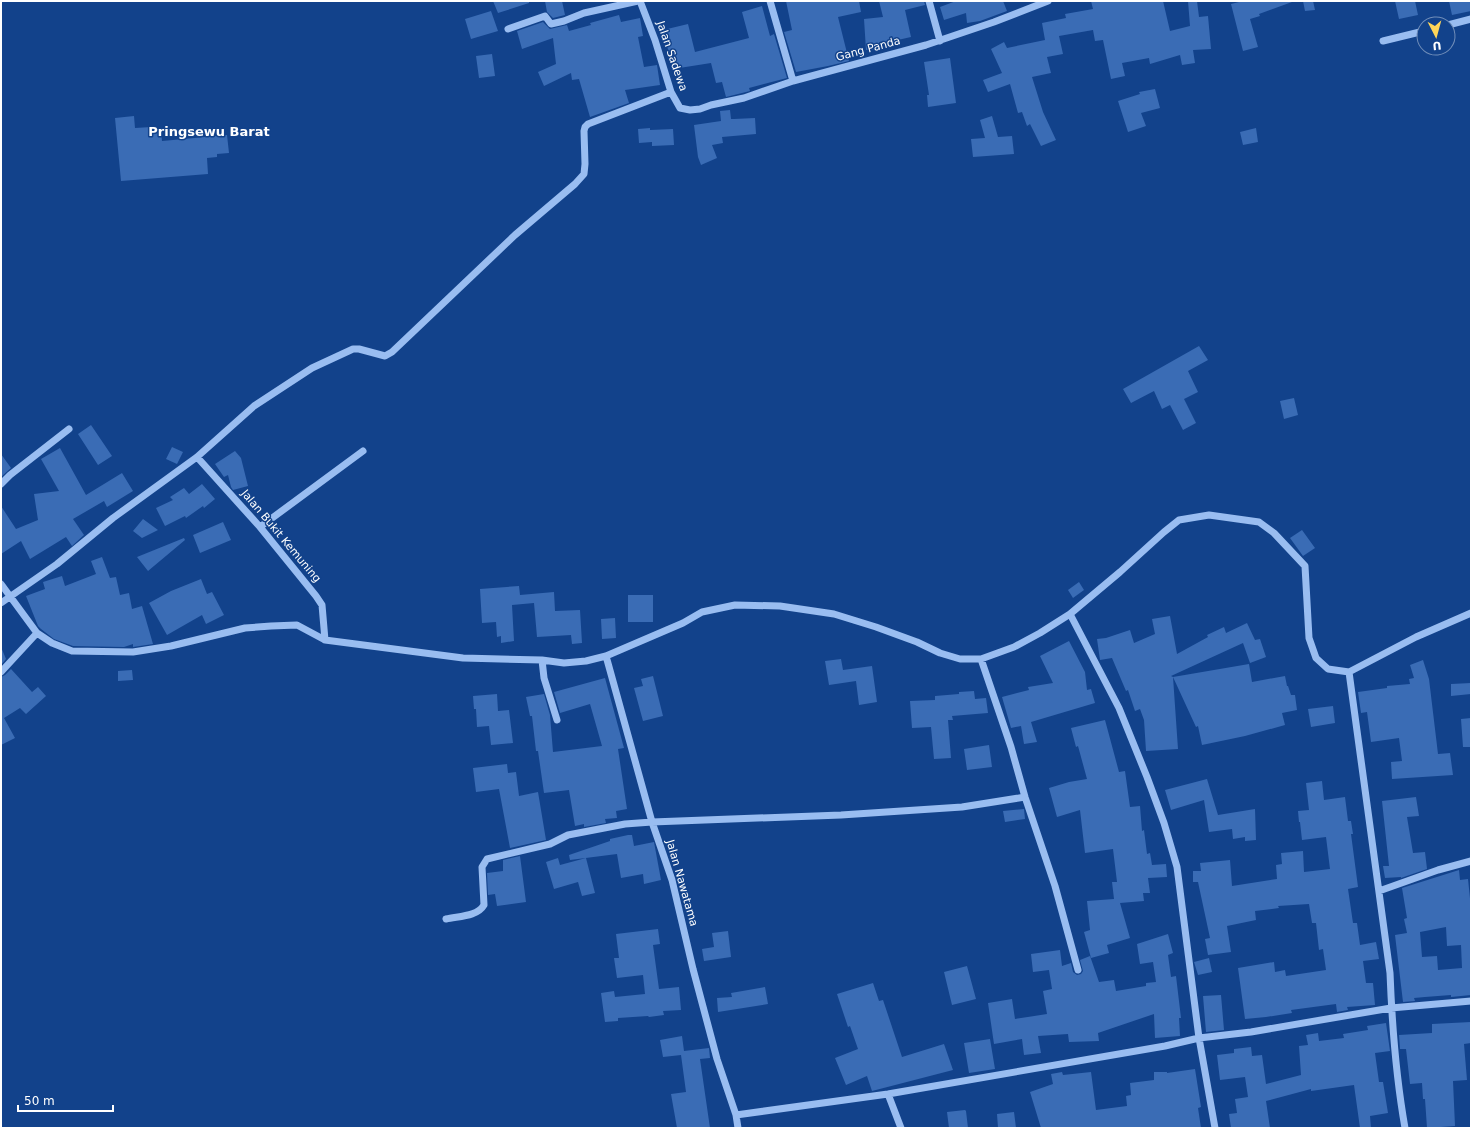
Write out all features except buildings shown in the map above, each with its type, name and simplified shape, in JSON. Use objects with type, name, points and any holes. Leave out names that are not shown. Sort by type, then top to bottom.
[{"type":"street","points":[[508,29],[545,16],[551,24],[584,13],[639,1]]},
{"type":"street","name":"Jalan Sadewa","points":[[639,1],[656,40],[671,92],[680,108],[690,110]]},
{"type":"street","points":[[770,1],[793,81]]},
{"type":"street","points":[[929,1],[940,41]]},
{"type":"street","name":"Gang Panda","points":[[690,110],[744,98],[793,81],[940,41],[1048,1]]},
{"type":"street","points":[[1456,23],[1471,19]]},
{"type":"street","points":[[1383,41],[1416,33]]},
{"type":"street","points":[[1,603],[56,564],[113,518],[197,457],[254,406],[312,368],[352,349],[359,349],[385,356],[392,352],[515,235],[575,184],[584,174],[584,131],[588,124],[671,92]]},
{"type":"street","points":[[1,484],[10,475],[69,429]]},
{"type":"street","points":[[260,527],[363,451]]},
{"type":"street","name":"Jalan Bukit Kemuning","points":[[197,457],[260,527],[311,588],[322,605],[325,640]]},
{"type":"street","points":[[1,584],[37,633],[52,643],[72,651],[132,652],[164,647],[244,628],[297,625],[325,640],[464,658],[542,660],[564,663],[586,661],[606,656],[683,623],[702,612],[735,606],[780,606],[834,614],[876,627],[917,642],[940,653],[960,659],[981,658],[1014,647],[1070,614],[1179,520],[1209,514],[1259,522],[1274,533],[1305,566],[1309,638],[1316,658],[1328,669],[1349,672],[1416,637],[1471,613]]},
{"type":"street","points":[[1070,614],[1119,708],[1164,823],[1177,866],[1199,1038],[1214,1128]]},
{"type":"street","points":[[1,672],[37,633]]},
{"type":"street","name":"Jalan Nawatama","points":[[606,656],[652,822],[672,880],[693,969],[717,1059],[736,1115],[738,1128]]},
{"type":"street","points":[[981,658],[1055,886],[1078,970]]},
{"type":"street","points":[[542,660],[544,678],[557,720]]},
{"type":"street","points":[[1349,672],[1390,973],[1391,1008],[1398,1087],[1404,1128]]},
{"type":"street","points":[[446,919],[476,913],[481,910],[484,905],[482,867],[487,859],[550,844],[568,835],[625,824],[841,815],[962,807],[1025,797]]},
{"type":"street","points":[[1378,891],[1438,870],[1471,861]]},
{"type":"street","points":[[736,1115],[888,1094],[1199,1038],[1251,1032],[1391,1008],[1471,1002]]},
{"type":"street","points":[[888,1094],[901,1128]]},
{"type":"district","name":"Pringsewu Barat","points":[[209,131]]}]
